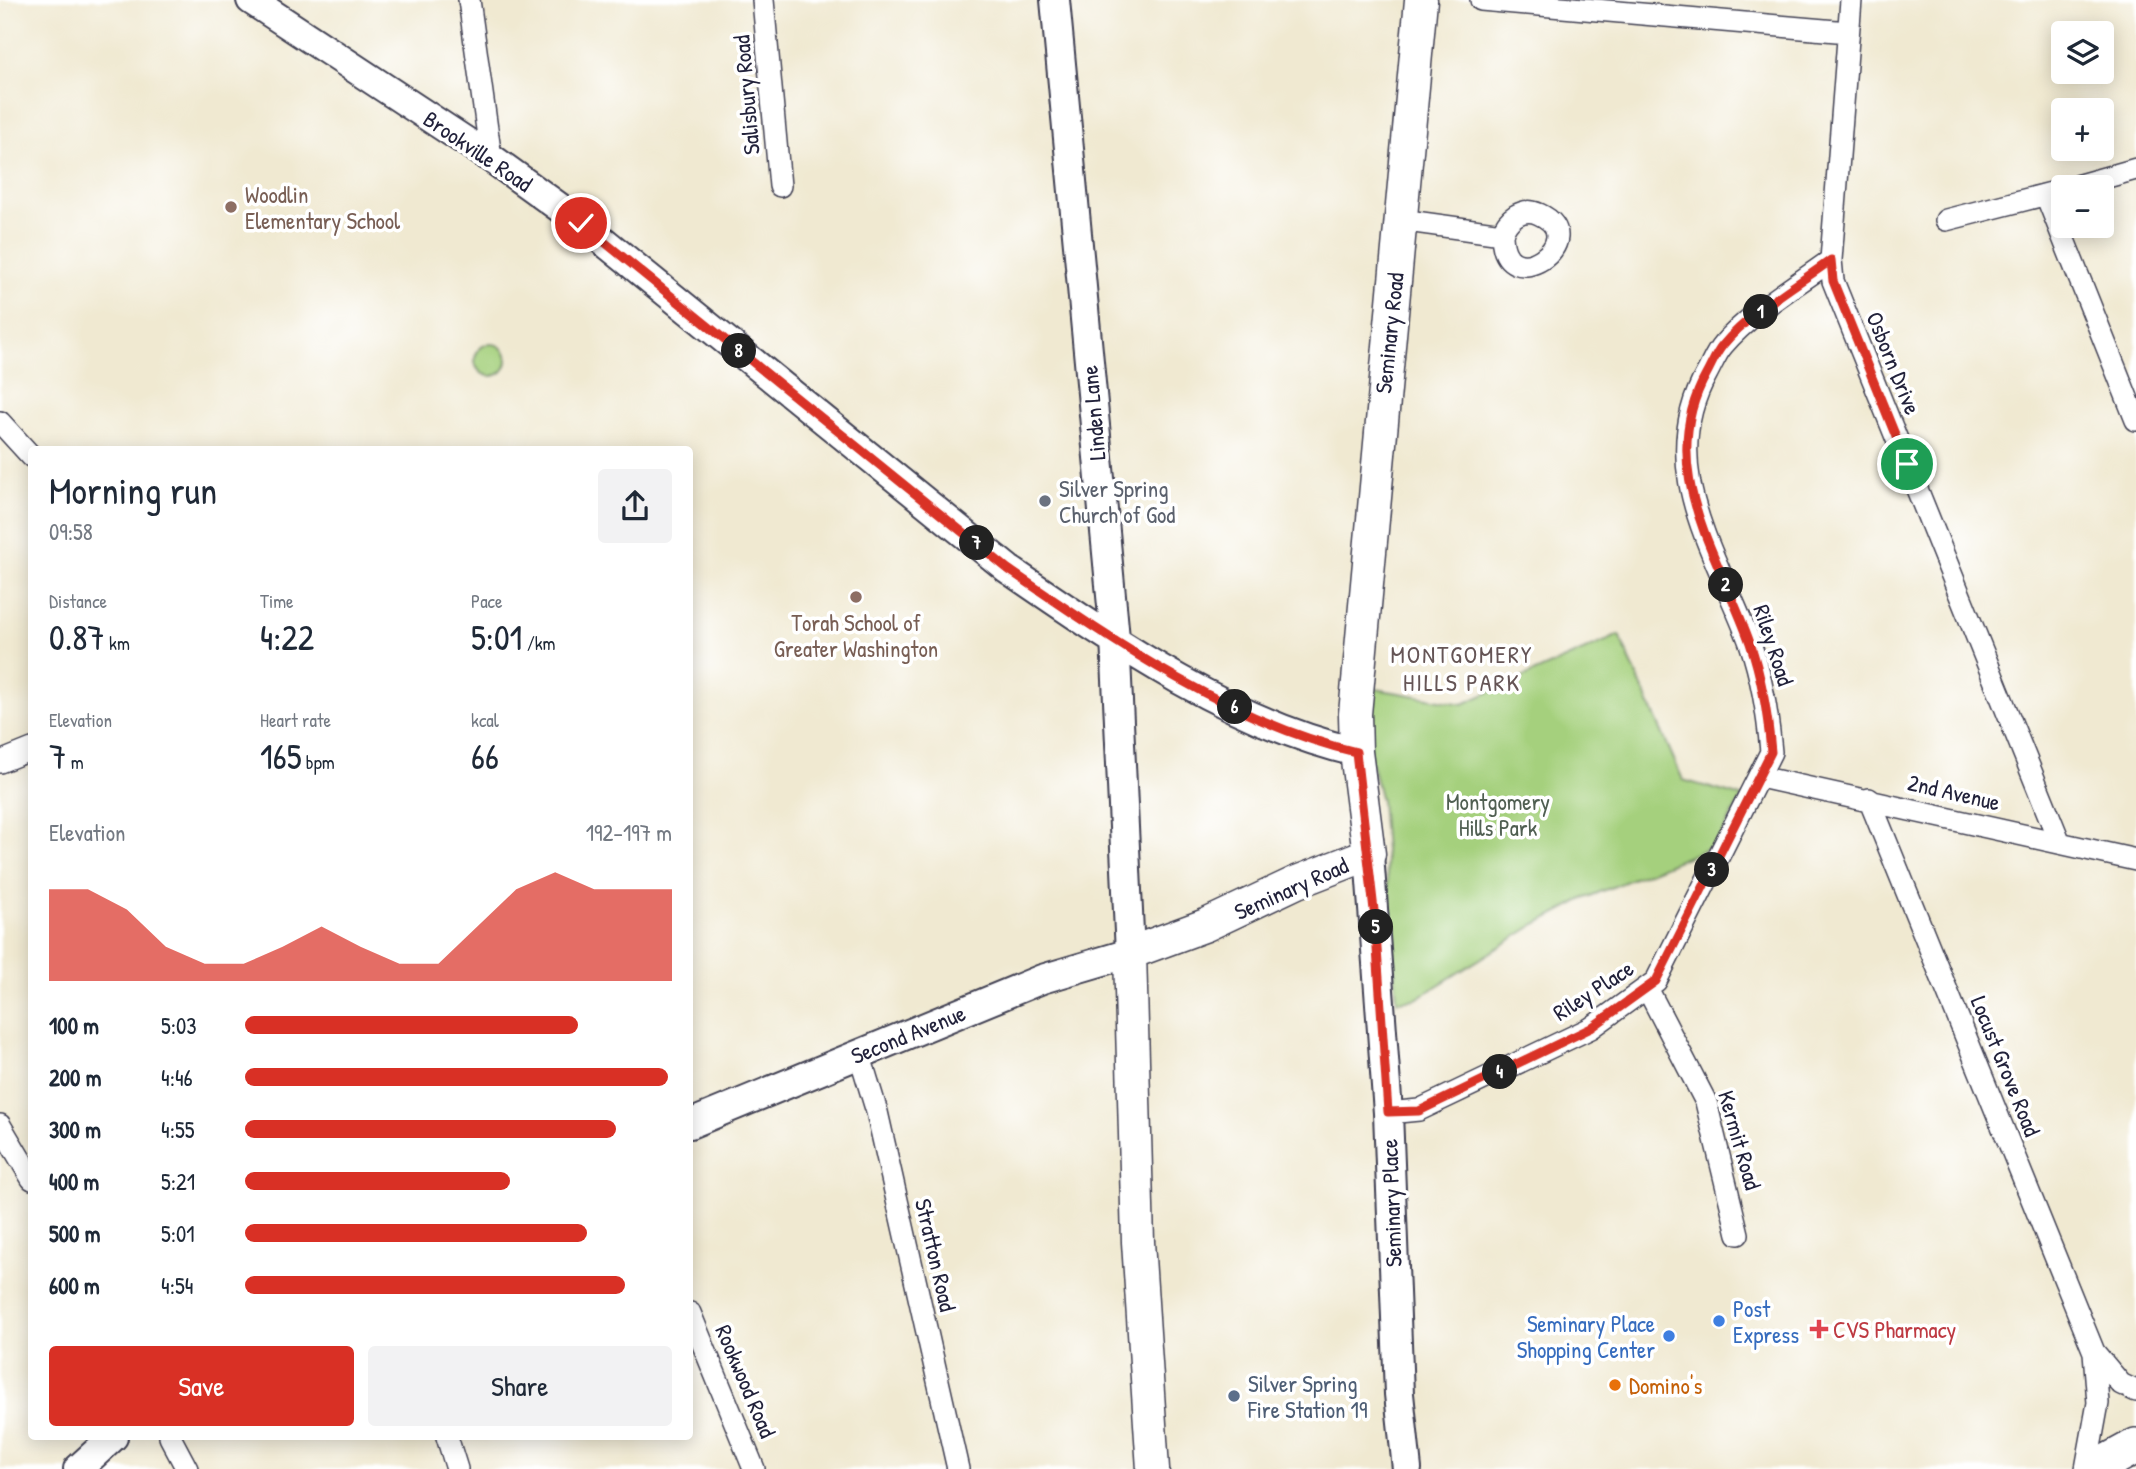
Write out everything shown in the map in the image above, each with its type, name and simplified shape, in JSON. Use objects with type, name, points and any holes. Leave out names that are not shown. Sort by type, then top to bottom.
[{"type":"main road","name":"Seminary Road","points":[[1130,953],[1206,925],[1297,882],[1369,854],[1356,752],[1363,612],[1420,0]]},
{"type":"main road","points":[[1130,953],[1138,1242],[1153,1469]]},
{"type":"main road","points":[[2094,1469],[2136,1446]]},
{"type":"street","name":"Brookville Road","points":[[251,0],[491,158],[656,282],[1008,569],[1115,638],[1146,662],[1278,729],[1316,743],[1356,752]]},
{"type":"street","points":[[469,0],[491,158]]},
{"type":"street","name":"Salisbury Road","points":[[764,0],[780,186]]},
{"type":"street","name":"Linden Lane","points":[[1055,0],[1115,638],[1130,953]]},
{"type":"street","points":[[1481,0],[1848,32]]},
{"type":"street","name":"Osborn Drive","points":[[1851,0],[1831,260],[1833,281],[2060,843]]},
{"type":"street","points":[[2114,175],[2136,169]]},
{"type":"street","points":[[1946,220],[2051,193]]},
{"type":"street","points":[[1400,220],[1502,234]]},
{"type":"street","points":[[2071,238],[2136,420]]},
{"type":"street","name":"Riley Road","points":[[1760,777],[1771,752],[1768,716],[1751,645],[1693,506],[1684,441],[1694,396],[1723,345],[1762,311],[1831,260]]},
{"type":"street","points":[[0,422],[28,453]]},
{"type":"street","points":[[0,762],[28,751]]},
{"type":"street","name":"2nd Avenue","points":[[1760,777],[2136,860]]},
{"type":"street","name":"Riley Place","points":[[1388,1112],[1410,1113],[1591,1028],[1656,981],[1760,777]]},
{"type":"street","name":"Locust Grove Road","points":[[1869,799],[2094,1352],[2098,1403],[2086,1469]]},
{"type":"street","name":"Seminary Place","points":[[1369,854],[1388,1112],[1399,1394],[1407,1469]]},
{"type":"street","name":"Second Avenue","points":[[693,1123],[1042,979],[1130,953]]},
{"type":"street","name":"Kermit Road","points":[[1647,988],[1706,1102],[1738,1234]]},
{"type":"street","name":"Stratton Road","points":[[859,1053],[877,1112],[958,1469]]},
{"type":"street","points":[[0,1125],[28,1172]]},
{"type":"street","name":"Rookwood Road","points":[[693,1320],[754,1469]]},
{"type":"street","name":"Locust Grove Road","points":[[2094,1352],[2121,1384],[2136,1391]]},
{"type":"street","points":[[78,1469],[110,1440]]},
{"type":"street","points":[[172,1440],[187,1469]]},
{"type":"street","points":[[448,1440],[457,1469]]},
{"type":"green space","points":[[491,344],[502,349],[507,360],[502,371],[491,376],[480,371],[475,360],[480,349]]},
{"type":"green space","name":"Montgomery Hills Park","points":[[1619,635],[1683,780],[1742,797],[1716,845],[1583,899],[1536,924],[1416,999],[1397,1001],[1381,801],[1369,753],[1370,688],[1463,704]]},
{"type":"place","name":"Woodlin Elementary School","points":[[231,207]]},
{"type":"place","name":"Silver Spring Church of God","points":[[1045,501]]},
{"type":"place","name":"Torah School of Greater Washington","points":[[856,597]]},
{"type":"place","name":"Post Express","points":[[1719,1321]]},
{"type":"place","name":"CVS Pharmacy","points":[[1819,1329]]},
{"type":"place","name":"Seminary Place Shopping Center","points":[[1669,1336]]},
{"type":"place","name":"Domino's","points":[[1615,1385]]},
{"type":"place","name":"Silver Spring Fire Station 19","points":[[1234,1396]]},
{"type":"district","name":"MONTGOMERY HILLS PARK","points":[[1462,668]]},
{"type":"route","points":[[581,223],[1008,569],[1056,603],[1115,638],[1146,662],[1278,729],[1316,743],[1356,752],[1375,919],[1388,1112],[1419,1111],[1591,1028],[1656,981],[1771,752],[1768,716],[1751,645],[1693,506],[1684,441],[1694,396],[1723,345],[1762,311],[1831,260],[1833,281],[1907,464]]}]
